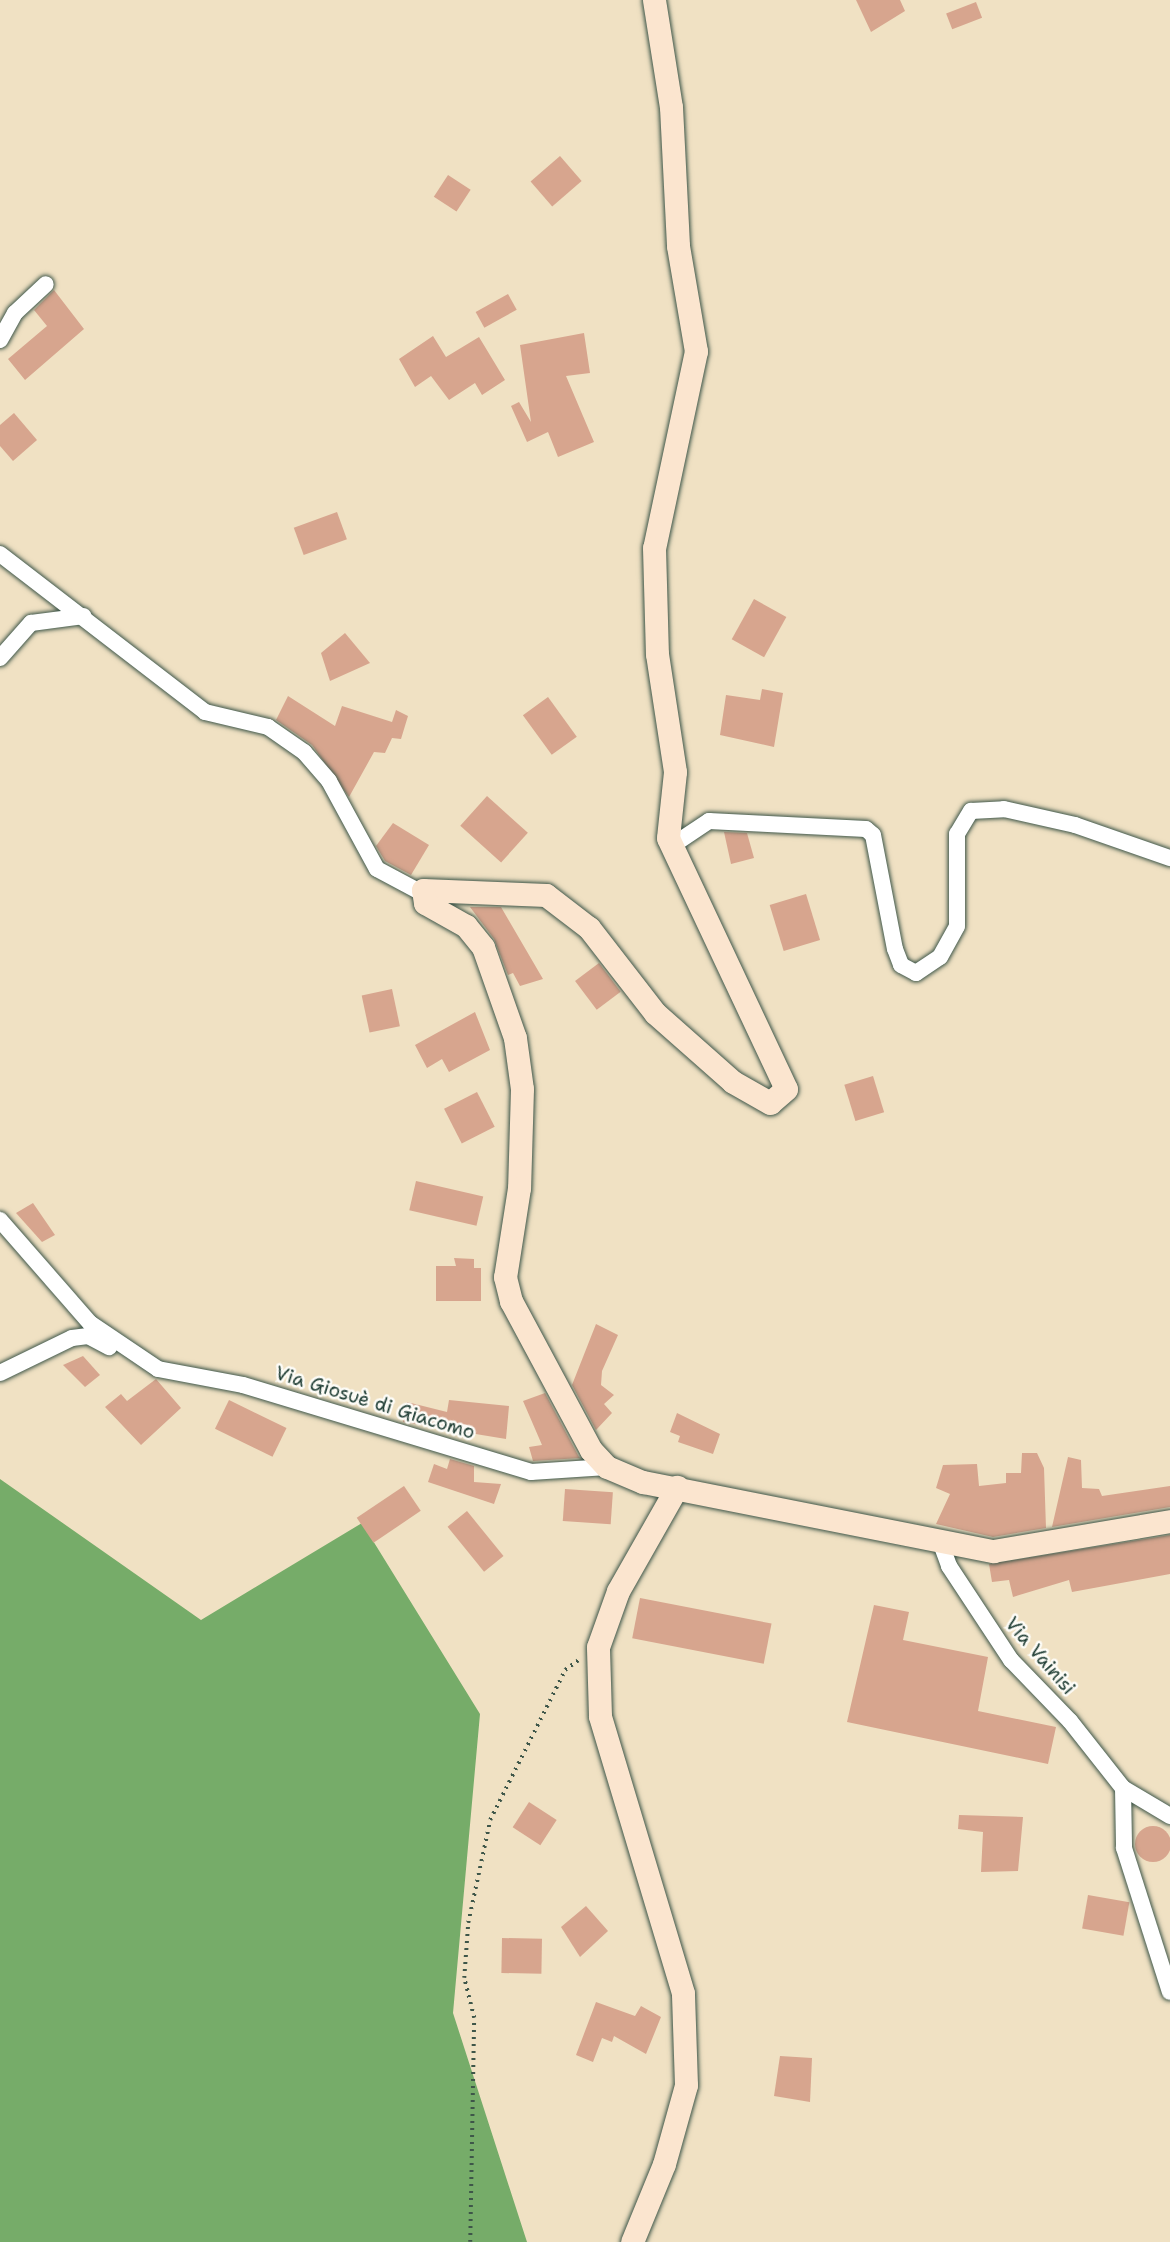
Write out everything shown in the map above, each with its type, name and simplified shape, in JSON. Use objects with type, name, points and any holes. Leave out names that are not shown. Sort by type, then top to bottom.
[{"type":"street","points":[[422,893],[440,887],[546,895],[589,928],[680,1038],[750,1094],[778,1101],[786,1089],[782,1069],[670,846],[674,772],[657,653],[654,548],[696,351],[678,246],[671,107],[654,0]]},
{"type":"street","points":[[0,340],[15,313],[46,284]]},
{"type":"street","points":[[0,554],[84,616],[205,712],[268,727],[304,752],[329,781],[377,869],[422,893],[425,903],[475,935],[501,988],[522,1089],[519,1188],[505,1277],[576,1429],[607,1467],[677,1487],[993,1551],[1170,1521]]},
{"type":"street","points":[[0,658],[31,623],[84,616]]},
{"type":"street","points":[[670,846],[709,821],[866,829],[873,835],[895,948],[901,965],[916,972],[940,957],[957,926],[957,835],[971,811],[1004,809],[1075,825],[1170,858]]},
{"type":"street","name":"Via Giosuè di Giacomo","points":[[0,1220],[90,1323],[134,1356]]},
{"type":"street","name":"Via Giosuè di Giacomo","points":[[0,1373],[88,1336],[158,1369],[243,1385],[531,1472],[607,1467]]},
{"type":"street","points":[[632,2242],[664,2164],[685,2085],[683,1993],[600,1716],[598,1647],[618,1591],[677,1487]]},
{"type":"street","name":"Via Vainisi","points":[[940,1541],[949,1566],[1004,1652],[1123,1788],[1170,1816]]},
{"type":"street","points":[[1123,1788],[1124,1848],[1170,1992]]},
{"type":"path","points":[[470,2242],[474,2018],[464,1978],[490,1820],[565,1670],[598,1647]]},
{"type":"green space","points":[[0,1479],[201,1620],[362,1523],[480,1714],[453,2013],[527,2242],[0,2242]]},
{"type":"building","points":[[856,0],[900,0],[905,11],[871,32]]},
{"type":"building","points":[[976,2],[982,18],[952,29],[946,13]]},
{"type":"building","points":[[560,156],[582,181],[552,206],[531,182]]},
{"type":"building","points":[[448,175],[471,190],[456,212],[434,197]]},
{"type":"building","points":[[54,290],[84,329],[25,380],[8,359],[47,326],[34,310]]},
{"type":"building","points":[[508,294],[517,310],[484,328],[476,312]]},
{"type":"building","points":[[584,333],[590,373],[566,376],[594,442],[558,457],[548,432],[527,442],[511,406],[519,402],[531,422],[520,345]]},
{"type":"building","points":[[433,336],[446,357],[479,337],[505,380],[482,395],[475,383],[449,400],[431,376],[415,387],[399,359]]},
{"type":"building","points":[[14,413],[37,440],[13,461],[0,446],[0,425]]},
{"type":"building","points":[[337,512],[347,539],[304,555],[294,528]]},
{"type":"building","points":[[754,599],[786,617],[764,657],[732,639]]},
{"type":"building","points":[[345,633],[370,663],[330,681],[321,653]]},
{"type":"building","points":[[762,689],[783,693],[774,747],[720,735],[726,695],[760,700]]},
{"type":"building","points":[[288,696],[335,726],[342,706],[392,722],[396,710],[408,716],[401,739],[392,738],[385,753],[374,752],[349,797],[312,745],[276,720]]},
{"type":"building","points":[[548,697],[577,737],[552,755],[523,715]]},
{"type":"building","points":[[487,796],[528,833],[501,863],[460,826]]},
{"type":"building","points":[[393,823],[429,845],[411,875],[385,861],[376,846]]},
{"type":"building","points":[[724,832],[747,833],[754,858],[731,864]]},
{"type":"building","points":[[806,894],[820,940],[784,951],[770,905]]},
{"type":"building","points":[[470,907],[501,907],[543,979],[520,986],[513,973],[508,975],[494,939]]},
{"type":"building","points":[[599,963],[621,992],[597,1010],[575,981]]},
{"type":"building","points":[[392,989],[400,1026],[370,1033],[362,995]]},
{"type":"building","points":[[475,1012],[490,1050],[449,1072],[442,1059],[427,1068],[415,1045]]},
{"type":"building","points":[[873,1076],[884,1112],[855,1121],[844,1085]]},
{"type":"building","points":[[477,1092],[495,1127],[462,1144],[444,1109]]},
{"type":"building","points":[[416,1181],[483,1197],[476,1226],[409,1210]]},
{"type":"building","points":[[33,1203],[55,1235],[42,1242],[16,1213]]},
{"type":"building","points":[[454,1258],[474,1259],[474,1268],[481,1268],[481,1301],[436,1301],[436,1266],[456,1266]]},
{"type":"building","points":[[596,1324],[618,1335],[602,1371],[601,1385],[614,1395],[604,1404],[612,1413],[596,1430],[572,1385]]},
{"type":"building","points":[[83,1356],[100,1375],[85,1387],[63,1365]]},
{"type":"building","points":[[156,1379],[181,1408],[141,1445],[105,1407],[121,1394],[127,1401]]},
{"type":"building","points":[[545,1393],[580,1458],[533,1461],[529,1447],[542,1445],[523,1401]]},
{"type":"building","points":[[229,1400],[287,1428],[272,1457],[215,1429]]},
{"type":"building","points":[[449,1400],[509,1406],[506,1439],[403,1422],[407,1402],[447,1412]]},
{"type":"building","points":[[677,1413],[720,1434],[713,1454],[678,1442],[680,1436],[670,1432]]},
{"type":"building","points":[[1022,1453],[1037,1453],[1044,1468],[1046,1528],[993,1537],[936,1524],[950,1494],[936,1488],[943,1465],[977,1464],[979,1486],[1006,1483],[1006,1473],[1021,1473]]},
{"type":"building","points":[[1068,1457],[1081,1460],[1082,1488],[1099,1489],[1102,1496],[1170,1486],[1170,1507],[1052,1527]]},
{"type":"building","points":[[450,1459],[474,1466],[474,1482],[501,1484],[494,1504],[428,1482],[434,1464],[447,1469]]},
{"type":"building","points":[[404,1486],[421,1511],[374,1543],[357,1518]]},
{"type":"building","points":[[565,1489],[613,1492],[611,1524],[563,1521]]},
{"type":"building","points":[[467,1511],[504,1556],[484,1572],[448,1527]]},
{"type":"building","points":[[1170,1535],[1170,1574],[1072,1592],[1069,1580],[1013,1597],[1009,1580],[992,1582],[989,1564]]},
{"type":"building","points":[[640,1598],[772,1624],[764,1664],[632,1638]]},
{"type":"building","points":[[874,1605],[909,1612],[903,1640],[988,1657],[978,1711],[1056,1727],[1048,1764],[847,1722]]},
{"type":"building","points":[[529,1802],[557,1820],[540,1845],[513,1827]]},
{"type":"building","points":[[959,1815],[1023,1817],[1018,1871],[981,1872],[983,1832],[958,1829]]},
{"type":"building","points":[[1153,1826],[1166,1831],[1171,1844],[1166,1857],[1153,1862],[1140,1857],[1135,1844],[1140,1831]]},
{"type":"building","points":[[1088,1895],[1129,1902],[1123,1936],[1082,1928]]},
{"type":"building","points":[[586,1906],[608,1931],[580,1957],[561,1927]]},
{"type":"building","points":[[502,1938],[542,1939],[541,1974],[501,1973]]},
{"type":"building","points":[[596,2002],[635,2016],[641,2006],[661,2017],[646,2054],[614,2036],[612,2042],[602,2038],[593,2062],[576,2055]]},
{"type":"building","points":[[780,2056],[812,2058],[810,2102],[774,2096]]}]
